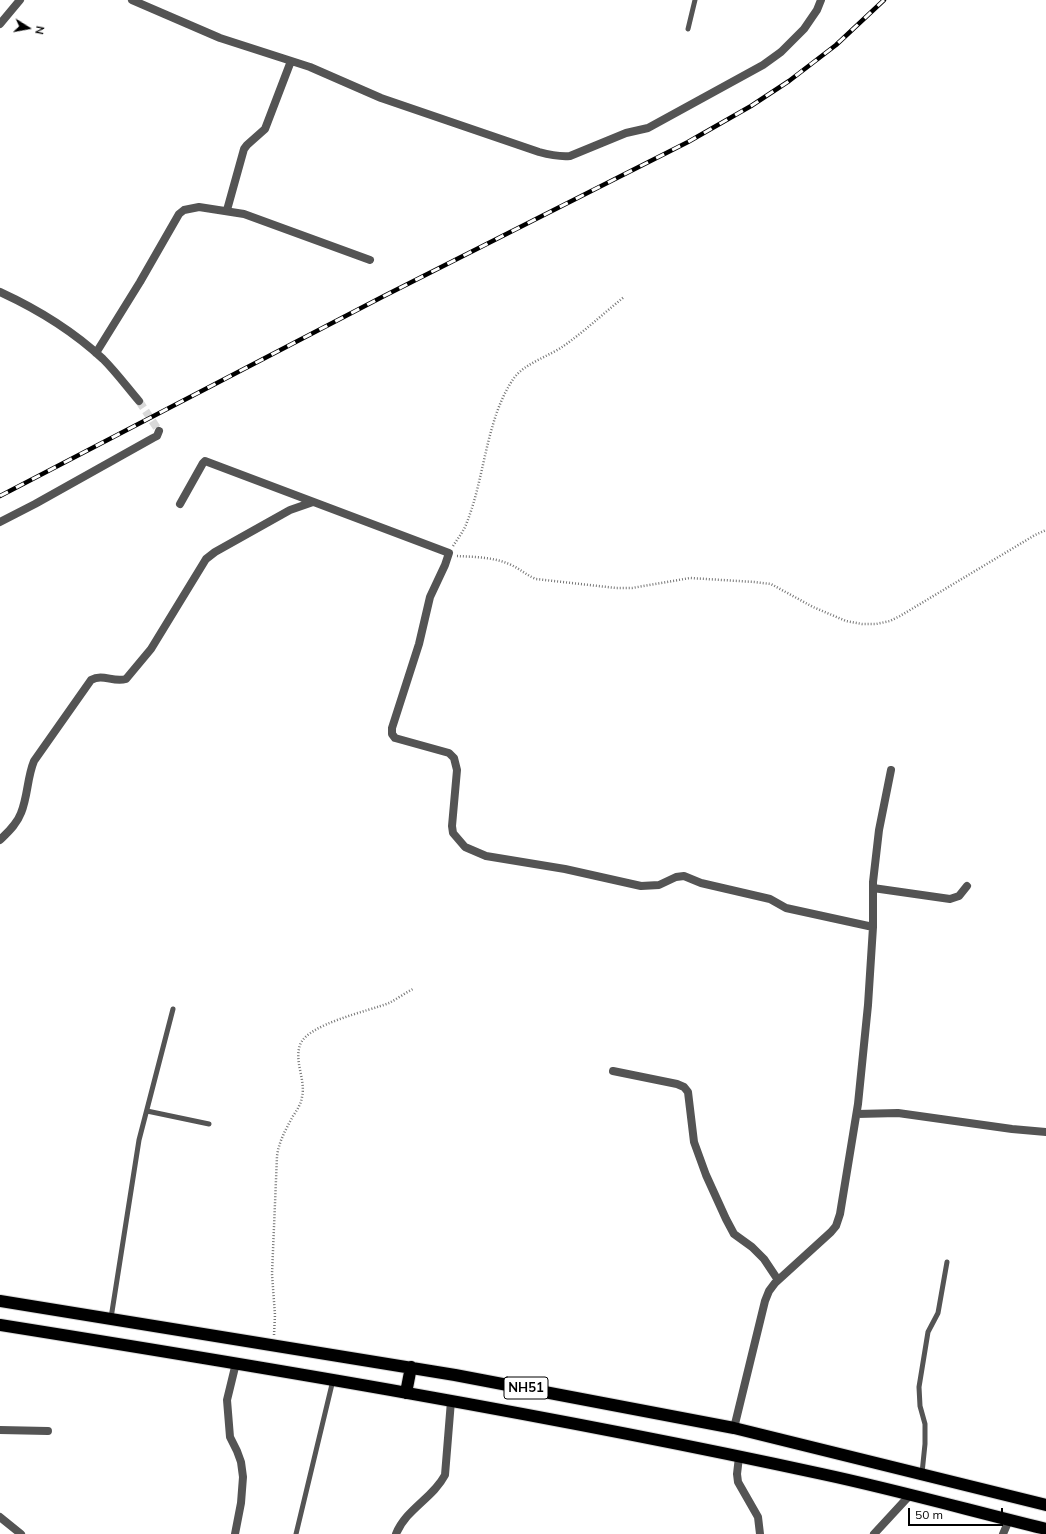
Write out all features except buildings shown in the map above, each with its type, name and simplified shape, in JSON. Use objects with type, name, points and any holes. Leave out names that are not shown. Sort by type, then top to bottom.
[{"type":"highway","name":"NH51","points":[[0,1301],[411,1368],[734,1428],[1043,1503]]},
{"type":"highway","name":"NH51","points":[[0,1325],[236,1363],[451,1401],[739,1457],[825,1474],[1046,1529]]},
{"type":"highway","points":[[406,1393],[411,1368]]},
{"type":"highway","points":[[1030,1525],[1045,1534]]},
{"type":"street","points":[[0,24],[20,0]]},
{"type":"street","points":[[132,0],[220,38],[310,67],[412,109],[539,152],[562,157],[570,156],[626,133],[648,128],[763,65],[781,52],[804,29],[817,10],[821,0]]},
{"type":"street","points":[[227,210],[244,149],[247,144],[265,129],[291,61]]},
{"type":"street","points":[[96,353],[140,282],[179,214],[184,210],[199,207],[227,210],[260,219],[370,260]]},
{"type":"street","points":[[0,292],[36,309],[85,344],[96,353],[139,401]]},
{"type":"street","points":[[0,522],[157,436],[159,431]]},
{"type":"street","points":[[180,504],[202,463],[205,461],[449,554],[430,597],[419,644],[392,728],[392,734],[395,738],[450,753],[454,758],[457,770],[452,826],[453,833],[465,847],[486,856],[565,869],[642,886],[659,885],[679,876],[689,877],[701,883],[770,899],[786,908],[873,927]]},
{"type":"street","points":[[0,840],[11,829],[21,814],[30,770],[34,761],[91,680],[101,676],[122,680],[126,679],[151,649],[206,559],[215,552],[290,510],[313,502]]},
{"type":"street","points":[[734,1428],[765,1301],[769,1291],[778,1280],[826,1238],[836,1226],[840,1214],[857,1114],[868,1004],[873,927],[873,888],[879,830],[891,770]]},
{"type":"street","points":[[873,888],[950,899],[959,896],[967,886]]},
{"type":"street","points":[[613,1071],[677,1084],[684,1087],[688,1092],[694,1142],[706,1175],[726,1219],[734,1234],[752,1247],[764,1259],[778,1280]]},
{"type":"street","points":[[857,1114],[898,1113],[1012,1129],[1046,1132]]},
{"type":"street","points":[[235,1534],[241,1503],[242,1477],[239,1456],[230,1437],[227,1400],[236,1363]]},
{"type":"street","points":[[396,1534],[404,1518],[438,1485],[445,1475],[451,1401]]},
{"type":"street","points":[[0,1430],[48,1431]]},
{"type":"street","points":[[739,1457],[737,1474],[738,1482],[758,1517],[760,1534]]},
{"type":"street","points":[[874,1534],[910,1495]]},
{"type":"street","points":[[0,1517],[21,1534]]},
{"type":"street","points":[[1003,1534],[1009,1520]]},
{"type":"lane","points":[[688,29],[695,0]]},
{"type":"lane","points":[[111,1318],[139,1140],[173,1009]]},
{"type":"lane","points":[[146,1111],[209,1124]]},
{"type":"lane","points":[[922,1474],[925,1424],[920,1406],[919,1387],[928,1332],[938,1313],[947,1262]]},
{"type":"lane","points":[[296,1534],[333,1380]]},
{"type":"path","points":[[624,297],[584,332],[557,350],[523,368],[514,379],[504,395],[497,413],[467,523],[449,554],[497,560],[510,564],[526,575],[536,579],[616,588],[632,588],[690,578],[771,584],[813,607],[846,621],[862,624],[876,624],[890,621],[900,616],[1034,534],[1046,530]]},
{"type":"path","points":[[274,1345],[275,1314],[272,1274],[277,1156],[281,1138],[303,1096],[299,1057],[300,1045],[307,1035],[336,1020],[391,1002],[413,989]]},
{"type":"tunnel","points":[[139,401],[159,431]]},
{"type":"railway","points":[[0,496],[384,296],[688,142],[751,106],[789,81],[836,45],[884,0]]}]
